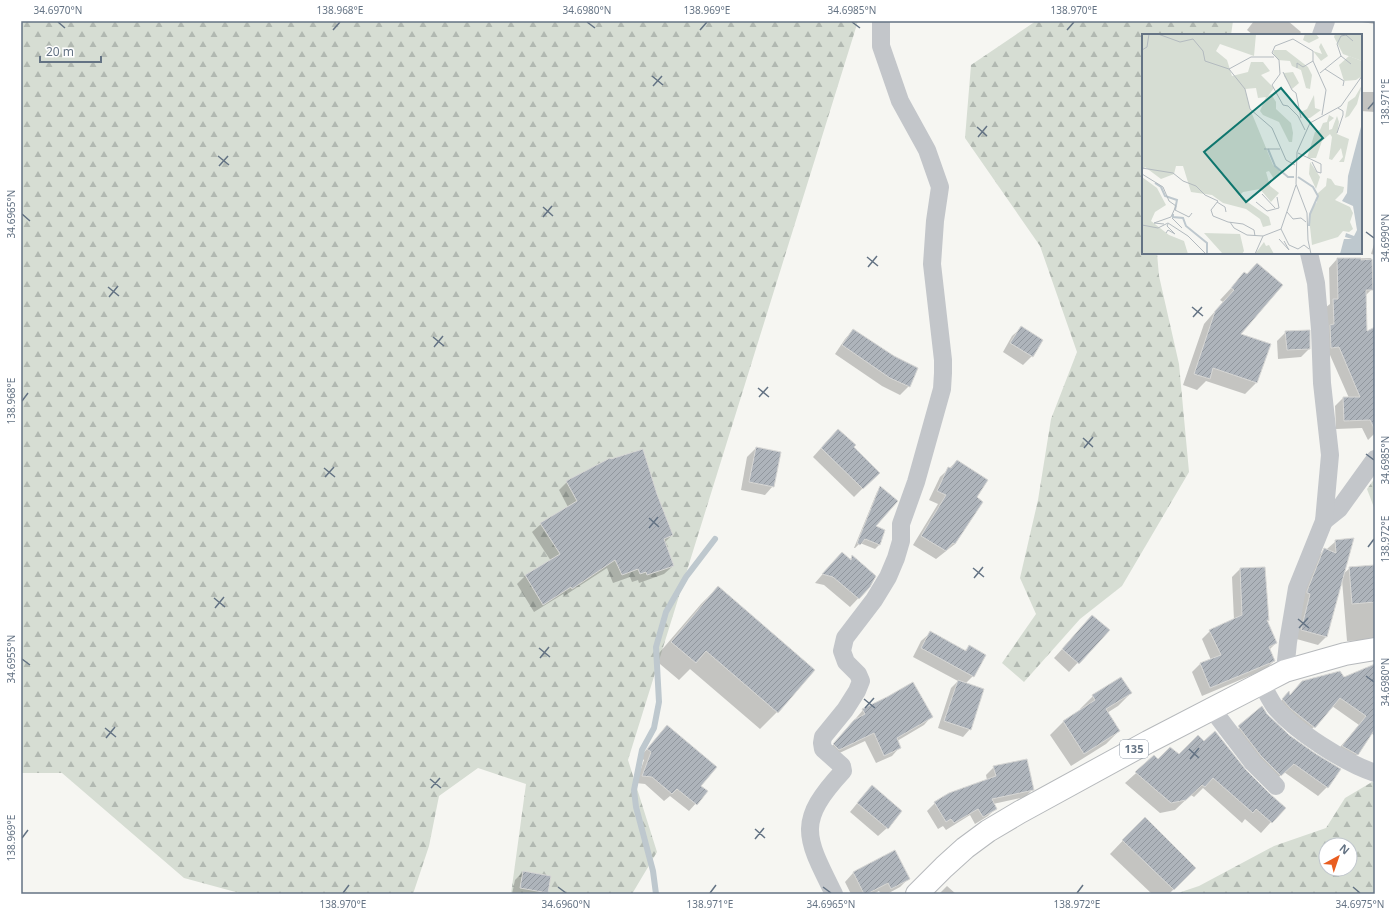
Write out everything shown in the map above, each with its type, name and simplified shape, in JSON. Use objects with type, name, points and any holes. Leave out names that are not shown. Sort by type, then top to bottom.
[{"type":"highway","name":"135","points":[[918,894],[944,867],[966,848],[995,828],[1020,812],[1148,742],[1286,671],[1345,654],[1375,649]]},
{"type":"street","points":[[834,894],[810,841],[809,824],[817,803],[843,771],[842,766],[822,749],[823,737],[845,710],[857,691],[861,681],[858,674],[846,662],[842,651],[845,638],[874,600],[888,577],[896,558],[901,541],[901,524],[916,482],[942,388],[943,360],[932,264],[935,221],[940,187],[927,150],[900,101],[881,46],[881,21]]},
{"type":"street","points":[[1320,34],[1326,21]]},
{"type":"street","points":[[1286,671],[1288,642],[1297,588],[1324,521],[1330,455],[1322,384],[1317,291],[1309,254]]},
{"type":"street","points":[[1324,521],[1338,509],[1375,459]]},
{"type":"street","points":[[1261,683],[1275,706],[1293,725],[1318,743],[1359,768],[1375,773]]},
{"type":"street","points":[[1212,709],[1253,763],[1276,786]]},
{"type":"green space","points":[[21,21],[858,21],[628,760],[657,852],[632,894],[511,894],[526,784],[478,768],[439,796],[429,846],[413,894],[243,894],[184,878],[62,773],[21,773]]},
{"type":"green space","points":[[1036,21],[1233,21],[1231,34],[1142,34],[1142,254],[1157,254],[1159,276],[1179,364],[1189,472],[1122,586],[1080,619],[1024,682],[1002,663],[1036,614],[1020,578],[1038,500],[1051,419],[1077,352],[1040,246],[965,138],[971,65]]},
{"type":"green space","points":[[1375,478],[1375,510],[1367,489]]},
{"type":"green space","points":[[1372,782],[1375,783],[1375,894],[1175,894],[1199,886],[1274,846],[1326,828],[1345,798]]},
{"type":"building","points":[[1337,258],[1361,258],[1361,260],[1372,259],[1373,290],[1366,290],[1367,331],[1375,327],[1375,430],[1370,420],[1344,421],[1343,397],[1360,397],[1339,347],[1331,348],[1330,325],[1334,324],[1333,299],[1338,299]]},
{"type":"building","points":[[1257,263],[1283,285],[1241,334],[1271,344],[1257,383],[1213,368],[1210,379],[1194,374],[1215,311],[1234,290],[1231,288],[1244,272],[1247,274]]},
{"type":"building","points":[[1021,326],[1043,340],[1033,357],[1010,343]]},
{"type":"building","points":[[853,329],[894,356],[918,368],[910,387],[890,378],[842,345]]},
{"type":"building","points":[[1310,330],[1310,349],[1287,350],[1285,331]]},
{"type":"building","points":[[838,429],[856,445],[854,447],[880,473],[863,489],[821,448]]},
{"type":"building","points":[[756,447],[781,452],[774,487],[749,482]]},
{"type":"building","points":[[643,449],[657,494],[673,535],[664,539],[674,566],[647,575],[646,572],[640,574],[638,569],[622,575],[615,560],[572,589],[571,587],[543,605],[525,575],[560,554],[540,523],[577,501],[566,481],[610,458],[611,459]]},
{"type":"building","points":[[957,460],[988,480],[977,497],[983,502],[955,544],[953,543],[946,551],[921,536],[946,495],[937,491],[948,467],[951,468]]},
{"type":"building","points":[[880,486],[898,501],[876,526],[885,530],[880,545],[865,539],[860,545],[857,543]]},
{"type":"building","points":[[1354,538],[1327,637],[1301,630],[1310,594],[1307,593],[1307,591],[1324,548],[1336,553],[1335,540]]},
{"type":"building","points":[[842,552],[851,560],[852,555],[876,576],[870,587],[859,599],[833,577],[822,574]]},
{"type":"building","points":[[1375,565],[1375,602],[1352,604],[1349,567]]},
{"type":"building","points":[[1265,567],[1269,621],[1267,620],[1277,643],[1269,647],[1275,661],[1210,688],[1200,663],[1221,655],[1209,630],[1242,615],[1240,568]]},
{"type":"building","points":[[718,586],[815,670],[778,713],[706,651],[696,663],[671,642]]},
{"type":"building","points":[[1092,615],[1110,630],[1079,664],[1062,649]]},
{"type":"building","points":[[930,631],[966,651],[969,645],[986,655],[974,677],[921,648]]},
{"type":"building","points":[[1375,664],[1375,729],[1358,755],[1342,746],[1366,716],[1340,698],[1315,728],[1291,709],[1282,699],[1289,691],[1290,695],[1302,681],[1340,671],[1344,677]]},
{"type":"building","points":[[1121,677],[1132,693],[1106,709],[1120,731],[1084,754],[1063,721],[1095,700],[1092,695]]},
{"type":"building","points":[[958,680],[984,689],[971,730],[944,721]]},
{"type":"building","points":[[913,682],[933,717],[897,738],[901,748],[884,756],[874,733],[839,750],[833,744],[854,720],[865,714],[862,709]]},
{"type":"building","points":[[1262,706],[1267,714],[1289,735],[1341,769],[1328,788],[1294,764],[1281,776],[1261,756],[1238,726]]},
{"type":"building","points":[[667,725],[717,767],[701,786],[708,791],[697,805],[677,789],[672,794],[652,777],[642,776],[651,752],[647,749]]},
{"type":"building","points":[[1215,731],[1246,770],[1286,808],[1272,823],[1256,809],[1253,813],[1213,778],[1205,787],[1202,785],[1186,800],[1171,803],[1135,772],[1154,755],[1158,759],[1170,747],[1179,754],[1198,735],[1204,741]]},
{"type":"building","points":[[1027,759],[1034,790],[992,799],[997,809],[983,817],[978,809],[954,823],[951,819],[946,822],[934,802],[949,793],[996,776],[993,766]]},
{"type":"building","points":[[872,785],[902,811],[888,829],[857,803]]},
{"type":"building","points":[[1145,817],[1196,868],[1174,890],[1122,840]]},
{"type":"building","points":[[895,850],[910,879],[891,889],[888,883],[867,894],[864,894],[853,872]]},
{"type":"building","points":[[523,871],[551,876],[548,893],[520,888]]},
{"type":"waterway","points":[[656,894],[653,871],[636,807],[634,790],[642,750],[654,728],[659,702],[656,647],[666,612],[686,577],[715,539]]}]
